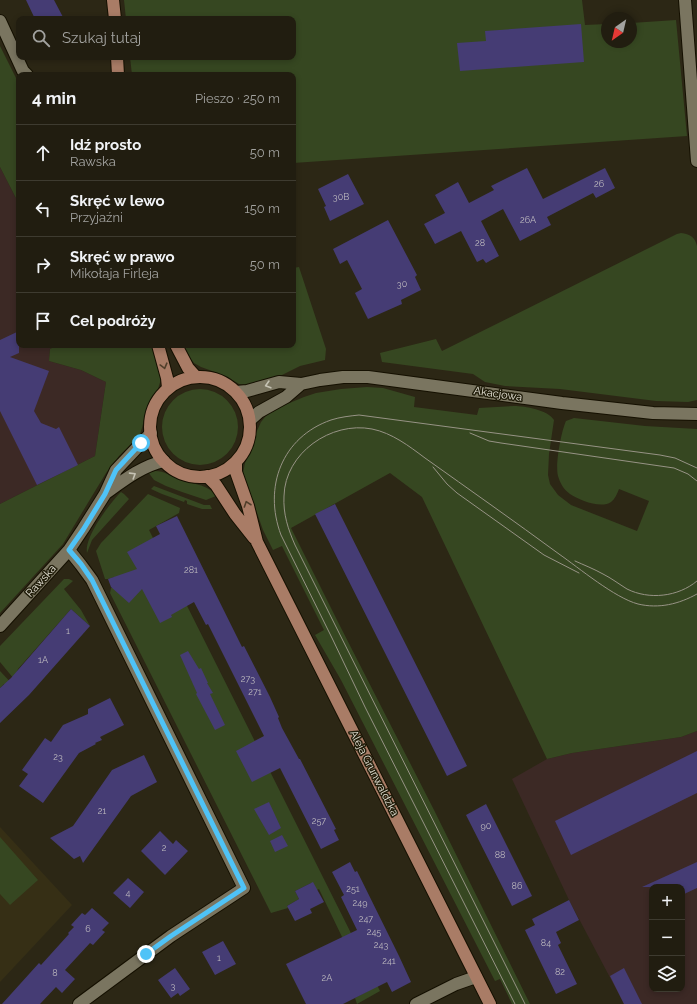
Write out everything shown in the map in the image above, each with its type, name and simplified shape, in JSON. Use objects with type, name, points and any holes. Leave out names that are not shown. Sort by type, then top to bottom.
[{"type":"main road","points":[[113,0],[114,16]]},
{"type":"main road","points":[[117,60],[118,72]]},
{"type":"main road","points":[[159,348],[167,378],[168,388]]},
{"type":"main road","points":[[178,348],[188,368],[196,377]]},
{"type":"main road","points":[[196,377],[222,381],[236,392],[243,400],[250,420],[249,438],[236,462],[217,474],[207,476],[188,475],[179,472],[164,461],[158,452],[151,433],[150,423],[154,408],[161,395],[168,388],[186,379],[196,377]]},
{"type":"main road","name":"Aleja Grunwaldzka","points":[[236,462],[236,472],[248,506],[257,542]]},
{"type":"main road","name":"Aleja Grunwaldzka","points":[[207,476],[216,485],[235,514],[257,542],[490,1004]]},
{"type":"street","points":[[685,0],[697,161]]},
{"type":"street","points":[[2,31],[16,58]]},
{"type":"street","points":[[17,60],[24,72]]},
{"type":"street","name":"Akacjowa","points":[[236,392],[247,391],[279,382],[301,384],[320,380],[368,377],[653,413],[697,414]]},
{"type":"street","name":"Akacjowa","points":[[250,420],[259,412],[286,397],[301,384]]},
{"type":"street","name":"Rawska","points":[[0,626],[69,550],[105,494],[116,470],[151,433]]},
{"type":"street","name":"Rawska","points":[[105,494],[142,469],[164,461]]},
{"type":"street","points":[[69,550],[92,580],[244,888],[171,936],[80,1004]]},
{"type":"street","points":[[416,1004],[456,984],[476,977]]},
{"type":"shaded area","points":[[0,167],[16,198],[16,348],[52,348],[50,349],[49,361],[81,370],[106,382],[95,456],[0,504]]},
{"type":"shaded area","points":[[697,731],[697,1004],[624,1004],[569,900],[512,779],[547,759],[572,753],[681,737]]},
{"type":"shaded area","points":[[0,827],[72,905],[0,982]]},
{"type":"green space","points":[[124,0],[582,0],[585,25],[601,24],[601,48],[637,48],[637,23],[676,20],[687,136],[296,163],[296,72],[132,72],[130,60],[296,60],[296,16],[126,16]]},
{"type":"green space","points":[[0,46],[16,78],[16,198],[0,167]]},
{"type":"green space","points":[[681,233],[692,236],[697,246],[697,400],[688,402],[656,401],[560,389],[505,386],[485,382],[473,374],[382,362],[380,353],[436,339],[442,351]]},
{"type":"green space","points":[[299,267],[326,349],[325,360],[300,366],[276,378],[247,385],[239,384],[226,376],[194,363],[184,348],[296,348],[296,268]]},
{"type":"green space","points":[[153,348],[160,370],[161,379],[158,389],[149,402],[140,434],[119,456],[106,473],[63,544],[0,613],[0,504],[95,456],[106,382],[81,370],[49,361],[50,349]]},
{"type":"green space","points":[[367,387],[383,388],[415,397],[414,407],[477,415],[479,408],[519,406],[542,411],[554,420],[549,454],[548,475],[550,484],[558,495],[571,505],[637,531],[649,501],[619,489],[615,498],[607,504],[602,505],[590,503],[574,496],[562,486],[558,476],[557,464],[560,440],[566,421],[574,418],[645,426],[697,429],[697,731],[681,737],[572,753],[547,759],[422,497],[390,473],[291,528],[434,810],[530,1004],[512,1004],[500,979],[495,981],[341,680],[315,635],[324,630],[282,546],[273,550],[263,530],[243,473],[245,463],[261,422],[275,409],[316,393]]},
{"type":"green space","points":[[193,389],[207,389],[221,395],[232,406],[238,420],[238,434],[235,442],[227,454],[221,459],[207,465],[193,465],[179,459],[168,448],[162,434],[162,420],[168,406],[179,395]]},
{"type":"green space","points":[[155,471],[204,486],[216,496],[206,500],[166,486],[154,480],[148,472]]},
{"type":"green space","points":[[154,486],[204,505],[210,505],[212,509],[202,509],[187,504],[187,501],[185,500],[184,502],[151,489]]},
{"type":"green space","points":[[121,492],[129,499],[92,540],[87,553],[87,546],[90,538],[99,521]]},
{"type":"green space","points":[[148,494],[180,508],[179,513],[149,530],[380,991],[357,1004],[355,998],[368,991],[319,889],[315,891],[311,883],[295,891],[299,899],[287,906],[288,908],[271,913],[110,593],[111,588],[118,586],[114,577],[105,579],[96,551],[101,543]]},
{"type":"green space","points":[[64,579],[73,581],[64,589],[81,610],[90,626],[71,609],[18,669],[14,679],[0,662],[0,646]]},
{"type":"green space","points":[[0,671],[15,687],[11,690],[4,684],[0,688]]},
{"type":"green space","points":[[0,837],[38,880],[10,905],[0,894]]},
{"type":"building","points":[[26,0],[54,0],[62,16],[34,16]]},
{"type":"building","points":[[581,24],[584,62],[460,71],[457,43],[486,41],[485,31]]},
{"type":"building","points":[[527,168],[543,199],[605,168],[615,188],[596,198],[593,193],[547,217],[551,225],[520,241],[503,209],[481,221],[499,256],[486,263],[483,259],[477,262],[461,231],[435,244],[424,224],[445,213],[435,195],[458,182],[469,203],[494,190],[491,186]]},
{"type":"building","points":[[348,174],[364,204],[330,221],[324,207],[326,206],[318,189]]},
{"type":"building","points":[[388,220],[417,275],[415,277],[421,290],[401,300],[402,304],[368,319],[355,293],[362,289],[347,260],[340,264],[333,249]]},
{"type":"building","points":[[16,332],[16,348],[19,348],[19,353],[10,357],[49,371],[34,411],[41,423],[56,429],[59,427],[78,465],[37,485],[0,411],[0,340]]},
{"type":"building","points":[[335,504],[467,766],[447,776],[315,514]]},
{"type":"building","points":[[177,516],[242,647],[244,646],[270,697],[282,728],[300,759],[336,829],[334,830],[339,840],[321,849],[280,768],[252,782],[236,751],[264,736],[208,624],[206,625],[194,602],[171,615],[172,617],[160,623],[142,589],[129,603],[111,587],[108,579],[137,569],[127,552],[160,534],[156,526]]},
{"type":"building","points":[[71,609],[90,626],[29,695],[0,723],[0,688],[11,678]]},
{"type":"building","points":[[188,651],[199,669],[201,668],[213,693],[210,694],[225,725],[215,730],[196,694],[197,693],[180,655]]},
{"type":"building","points":[[110,698],[124,725],[100,737],[102,740],[79,753],[43,803],[19,786],[28,774],[22,770],[45,738],[51,742],[63,725],[88,714],[88,709]]},
{"type":"building","points":[[697,751],[697,793],[571,855],[555,821]]},
{"type":"building","points":[[144,755],[157,782],[131,796],[83,863],[80,856],[74,859],[50,838],[73,826],[112,770]]},
{"type":"building","points":[[269,802],[281,828],[269,835],[254,809]]},
{"type":"building","points":[[486,804],[532,896],[512,906],[466,815]]},
{"type":"building","points":[[160,831],[173,844],[176,840],[188,851],[165,875],[141,851]]},
{"type":"building","points":[[282,835],[288,846],[275,852],[270,841]]},
{"type":"building","points":[[350,862],[355,872],[357,871],[411,982],[392,992],[387,982],[343,1004],[306,1004],[286,964],[357,930],[341,897],[344,895],[332,872]]},
{"type":"building","points":[[697,862],[697,888],[685,894],[685,884],[649,884],[649,887],[642,887]]},
{"type":"building","points":[[128,878],[144,892],[130,908],[113,893]]},
{"type":"building","points":[[313,882],[324,902],[310,909],[312,913],[295,921],[287,906],[299,899],[295,891]]},
{"type":"building","points":[[569,900],[579,920],[556,932],[561,943],[558,945],[577,984],[556,994],[525,930],[535,925],[532,919]]},
{"type":"building","points":[[92,908],[109,923],[102,930],[105,932],[93,945],[90,943],[65,970],[75,979],[62,993],[56,987],[40,1004],[2,1004],[39,963],[41,965],[69,934],[68,933],[74,927],[71,925],[82,913],[85,915]]},
{"type":"building","points":[[223,941],[236,964],[215,975],[202,952]]},
{"type":"building","points":[[175,968],[190,989],[180,996],[178,993],[171,998],[158,980]]},
{"type":"building","points":[[624,968],[642,1004],[624,1004],[610,976]]},
{"type":"tram line","points":[[515,1004],[365,707],[281,535],[276,517],[274,499],[276,482],[281,466],[289,451],[300,438],[314,428],[334,419],[359,415],[660,455],[675,458],[697,468]]},
{"type":"tram line","points":[[525,1004],[295,545],[288,527],[284,509],[286,480],[292,466],[301,454],[313,443],[326,435],[341,430],[356,428],[372,429],[393,437],[406,445],[597,582],[619,596],[638,604],[661,606],[676,603],[697,594]]},
{"type":"tram line","points":[[470,433],[489,441],[674,468],[688,474],[697,481]]},
{"type":"tram line","points":[[433,467],[447,484],[457,493],[544,555],[579,573]]},
{"type":"tram line","points":[[575,561],[593,569],[627,589],[645,595],[654,596],[681,591],[697,581]]},
{"type":"route","points":[[141,443],[116,470],[105,494],[69,550],[92,580],[244,888],[146,954]]}]
